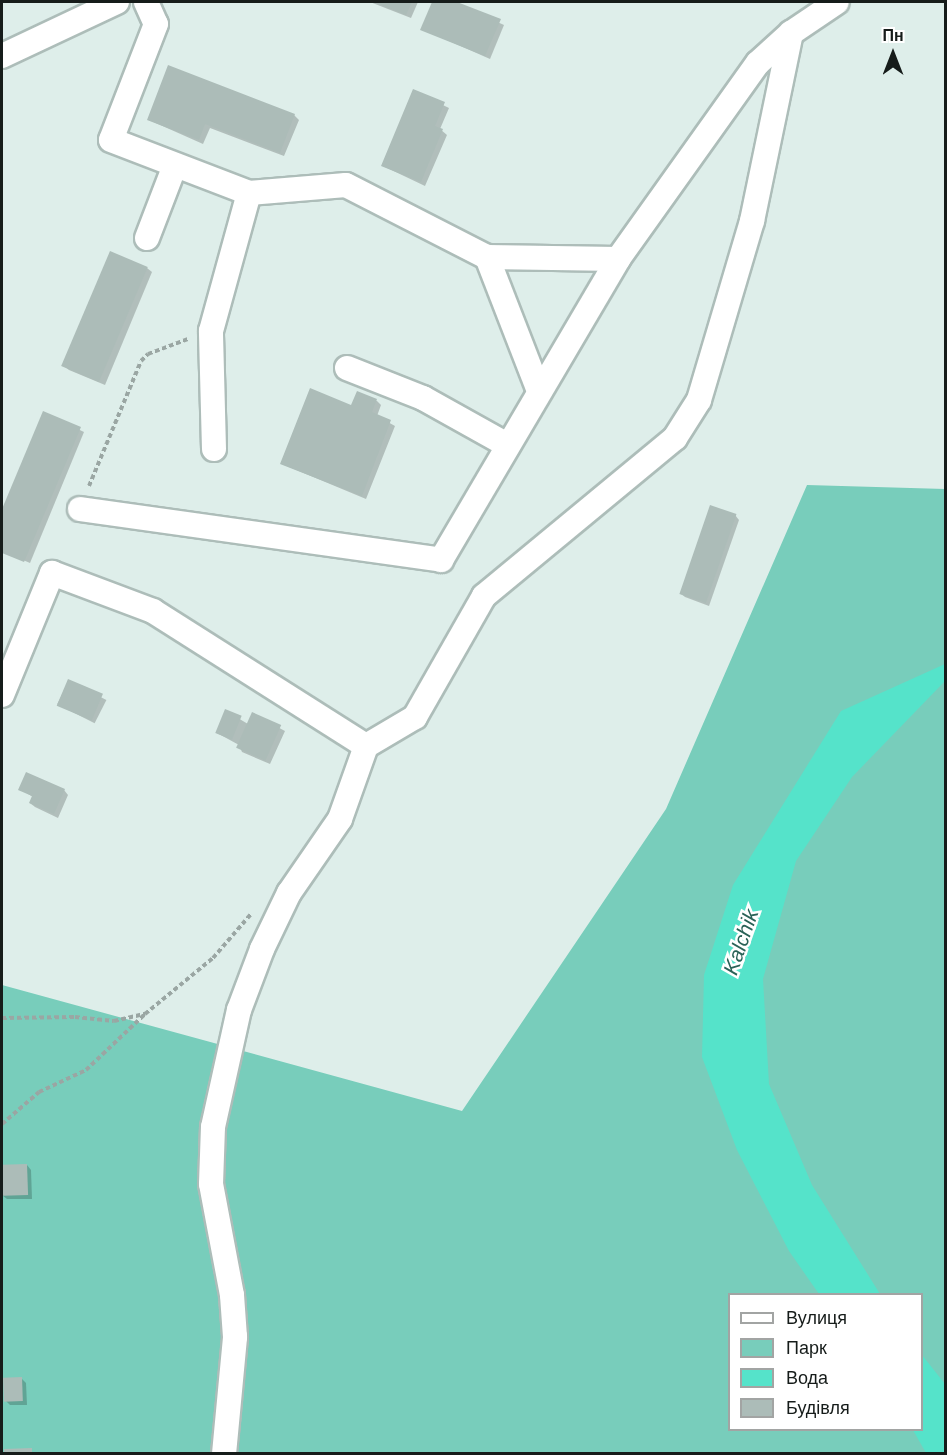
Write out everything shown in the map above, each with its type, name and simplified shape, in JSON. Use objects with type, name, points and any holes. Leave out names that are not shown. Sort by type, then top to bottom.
[{"type":"street","points":[[2,56],[117,2]]},
{"type":"street","points":[[146,2],[156,24],[111,140],[249,193],[345,185],[487,257],[618,259]]},
{"type":"street","points":[[80,509],[441,560],[618,259],[758,63],[791,33],[837,2]]},
{"type":"street","points":[[224,1454],[235,1337],[232,1295],[211,1184],[213,1126],[239,1010],[289,893],[340,819],[366,746],[415,717],[484,596],[675,438],[699,400],[752,221],[791,33]]},
{"type":"street","points":[[147,237],[176,165]]},
{"type":"street","points":[[214,449],[211,331],[249,193]]},
{"type":"street","points":[[487,257],[539,391]]},
{"type":"street","points":[[347,368],[423,398],[507,446]]},
{"type":"street","points":[[2,695],[52,573],[153,611],[366,746]]},
{"type":"path","points":[[80,509],[141,361],[148,354],[211,331]]},
{"type":"path","points":[[2,1124],[39,1092],[86,1070],[145,1014],[213,958],[252,913],[289,893]]},
{"type":"path","points":[[2,1018],[75,1017],[114,1021],[145,1014]]},
{"type":"green space","points":[[807,485],[945,489],[945,1453],[2,1453],[2,985],[462,1111],[666,809]]},
{"type":"water","name":"Kalchik","points":[[945,664],[945,681],[852,777],[796,861],[763,979],[769,1084],[812,1185],[879,1293],[818,1293],[789,1251],[737,1150],[702,1057],[704,975],[733,885],[841,711]]},
{"type":"water","points":[[923,1356],[945,1384],[945,1453],[926,1453],[914,1431],[923,1431]]},
{"type":"building","points":[[374,2],[412,2],[406,15]]},
{"type":"building","points":[[432,2],[457,2],[501,19],[485,56],[420,30]]},
{"type":"building","points":[[168,65],[295,114],[280,153],[205,124],[199,140],[147,120]]},
{"type":"building","points":[[413,89],[445,102],[435,126],[443,129],[421,182],[381,166]]},
{"type":"building","points":[[110,251],[148,267],[99,382],[61,366]]},
{"type":"building","points":[[310,388],[351,405],[357,391],[377,399],[372,412],[391,420],[362,496],[280,464]]},
{"type":"building","points":[[43,411],[81,427],[24,562],[2,553],[2,509]]},
{"type":"building","points":[[710,505],[736,514],[706,603],[679,594]]},
{"type":"building","points":[[68,679],[103,694],[92,721],[57,706]]},
{"type":"building","points":[[225,709],[242,716],[232,740],[215,733]]},
{"type":"building","points":[[252,712],[281,725],[265,761],[236,748]]},
{"type":"building","points":[[26,772],[65,789],[54,814],[29,803],[32,796],[18,790]]},
{"type":"building","points":[[27,1164],[28,1195],[3,1196],[2,1165]]},
{"type":"building","points":[[22,1377],[23,1401],[4,1402],[3,1378]]},
{"type":"building","points":[[32,1448],[32,1454],[4,1454],[4,1449]]}]
